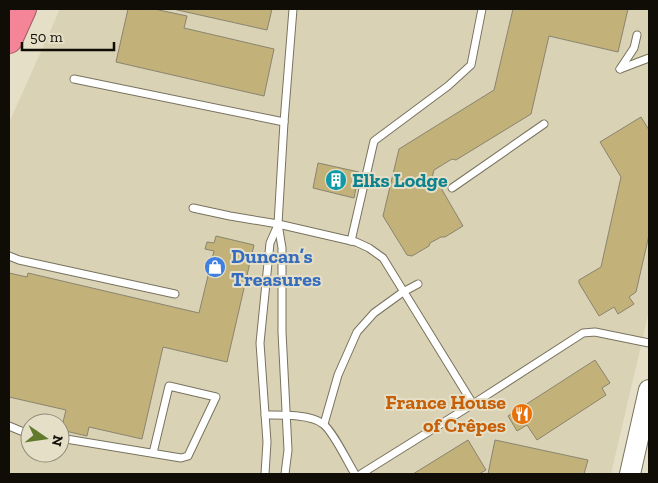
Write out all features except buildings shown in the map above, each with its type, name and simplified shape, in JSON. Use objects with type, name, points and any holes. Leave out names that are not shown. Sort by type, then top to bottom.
[{"type":"highway","points":[[9,40],[23,9]]},
{"type":"main road","points":[[630,474],[649,390]]},
{"type":"lane","points":[[285,474],[288,450],[282,332],[282,248],[278,224],[293,9]]},
{"type":"lane","points":[[351,241],[374,141],[448,86],[471,64],[482,9]]},
{"type":"lane","points":[[637,34],[634,48],[620,69],[649,58]]},
{"type":"lane","points":[[74,79],[284,122]]},
{"type":"lane","points":[[452,188],[544,124]]},
{"type":"lane","points":[[193,208],[278,224],[351,241],[369,248],[383,258],[473,404]]},
{"type":"lane","points":[[266,474],[267,442],[260,343],[270,243],[278,224]]},
{"type":"lane","points":[[9,256],[19,260],[175,294]]},
{"type":"lane","points":[[324,424],[338,375],[357,332],[374,313],[403,292],[418,284]]},
{"type":"lane","points":[[360,474],[473,404],[583,332],[595,332],[649,344]]},
{"type":"lane","points":[[70,440],[180,458],[188,456],[216,397],[169,386],[153,453]]},
{"type":"lane","points":[[265,415],[287,415],[315,420],[324,424],[355,474]]},
{"type":"shaded area","points":[[60,9],[649,9],[649,311],[611,474],[9,473],[9,123]]},
{"type":"place","name":"Elks Lodge","points":[[336,180]]},
{"type":"place","name":"Duncan’s Treasures","points":[[215,267]]},
{"type":"place","name":"France House of Crêpes","points":[[522,414]]}]
